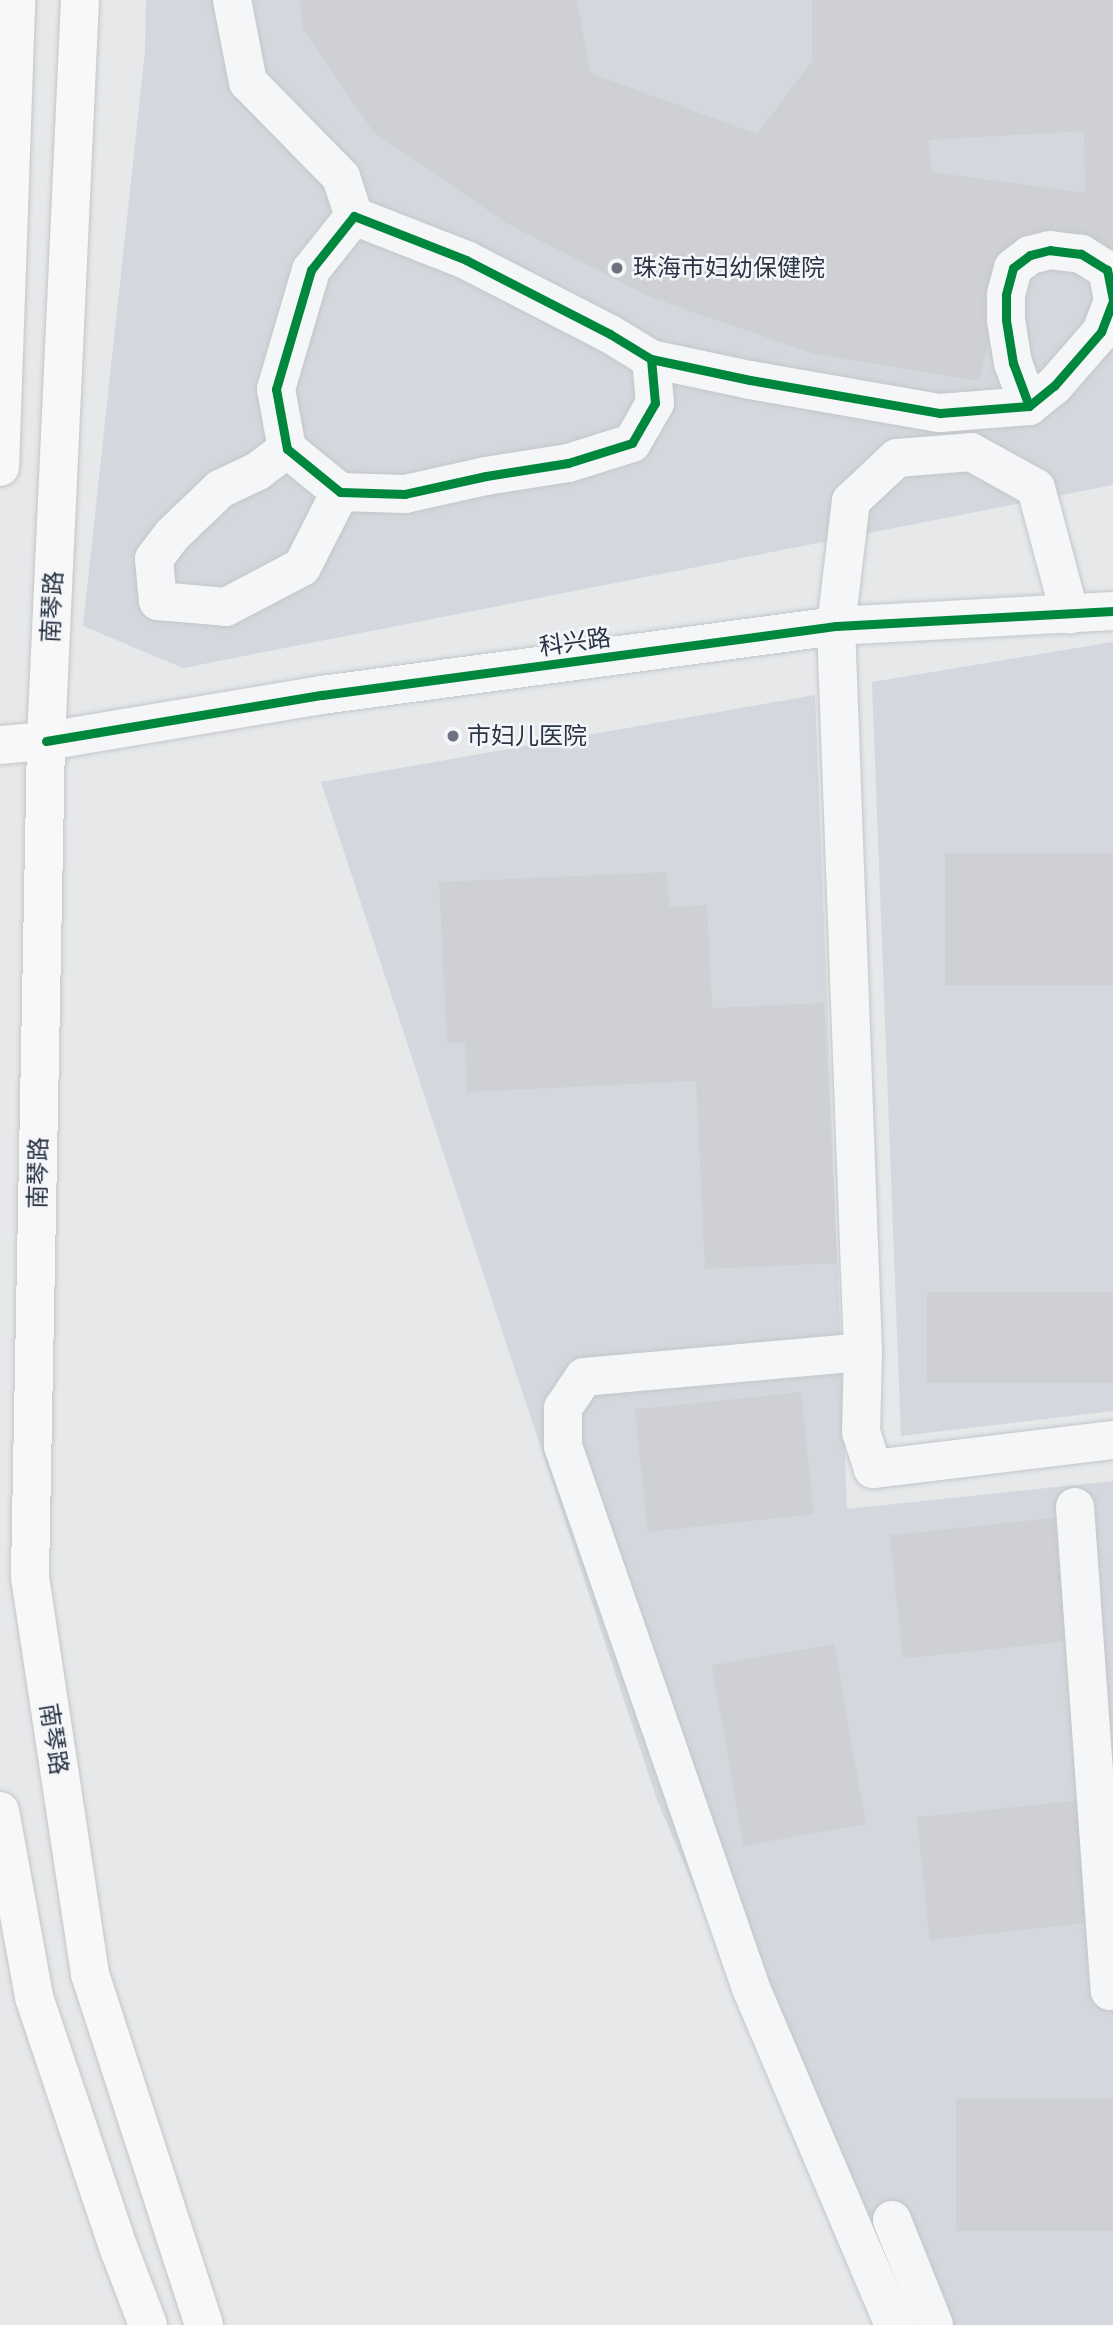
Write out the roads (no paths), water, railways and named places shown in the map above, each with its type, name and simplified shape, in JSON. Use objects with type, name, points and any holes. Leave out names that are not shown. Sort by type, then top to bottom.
[{"type":"main road","points":[[0,467],[16,0]]},
{"type":"main road","name":"南琴路","points":[[80,0],[46,741],[30,1577],[90,1974],[204,2325]]},
{"type":"main road","points":[[0,745],[46,741]]},
{"type":"main road","points":[[0,1811],[34,1997],[119,2249],[148,2325]]},
{"type":"street","points":[[232,0],[248,82],[341,177],[354,216]]},
{"type":"street","points":[[354,216],[466,260],[610,334],[651,359],[750,380],[940,413],[1029,406]]},
{"type":"street","points":[[354,216],[311,270],[276,389],[287,449],[340,492],[405,494],[486,476],[568,463],[632,443],[655,403],[651,359]]},
{"type":"street","points":[[287,449],[258,471],[220,489],[172,535],[154,559],[158,601],[226,607],[302,567],[340,492]]},
{"type":"street","points":[[1070,615],[1037,488],[971,452],[897,458],[851,500],[835,626],[863,1352],[861,1432],[873,1469],[1113,1440]]},
{"type":"street","name":"科兴路","points":[[46,741],[322,695],[835,626],[1113,611]]},
{"type":"street","points":[[863,1352],[584,1377],[562,1408],[562,1446],[751,1988],[894,2325]]},
{"type":"street","points":[[1075,1507],[1110,1991],[1113,1990]]},
{"type":"street","points":[[892,2220],[934,2325]]},
{"type":"place","name":"珠海市妇幼保健院","points":[[617,268]]},
{"type":"place","name":"市妇儿医院","points":[[453,736]]}]
